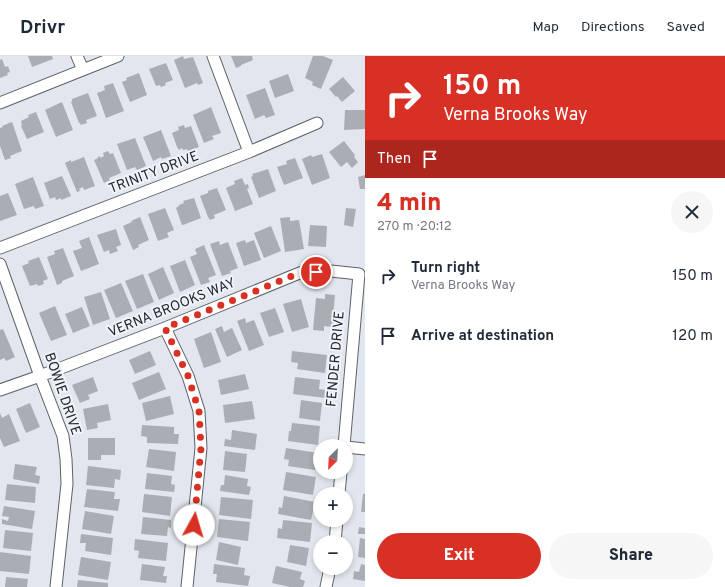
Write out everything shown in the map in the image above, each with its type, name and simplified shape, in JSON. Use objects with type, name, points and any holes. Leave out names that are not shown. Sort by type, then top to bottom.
[{"type":"street","points":[[77,56],[83,70]]},
{"type":"street","points":[[0,103],[118,56]]},
{"type":"street","points":[[213,56],[250,152]]},
{"type":"street","name":"TRINITY DRIVE","points":[[0,248],[250,152],[317,123]]},
{"type":"street","name":"BOWIE DRIVE","points":[[0,264],[63,436],[67,484],[56,587]]},
{"type":"street","name":"VERNA BROOKS WAY","points":[[0,390],[165,328],[302,272],[331,271],[358,274]]},
{"type":"street","name":"FENDER DRIVE","points":[[346,439],[358,274]]},
{"type":"street","points":[[165,328],[188,376],[199,411],[201,448],[187,587]]},
{"type":"street","points":[[353,448],[365,449]]},
{"type":"street","points":[[326,587],[329,575]]},
{"type":"building","points":[[28,56],[52,56],[53,59],[32,67]]},
{"type":"building","points":[[183,56],[184,59],[193,57],[203,83],[198,85],[197,83],[185,88],[174,60]]},
{"type":"building","points":[[231,56],[252,56],[253,60],[236,68]]},
{"type":"building","points":[[313,56],[323,56],[333,60],[321,89],[312,85],[313,82],[305,78]]},
{"type":"building","points":[[2,59],[5,67],[8,66],[10,72],[7,73],[8,75],[0,78],[0,60]]},
{"type":"building","points":[[166,63],[173,80],[165,83],[166,85],[161,87],[160,85],[156,86],[149,69]]},
{"type":"building","points":[[139,73],[147,95],[130,102],[122,82],[127,80],[126,78]]},
{"type":"building","points":[[288,74],[294,91],[275,98],[269,81]]},
{"type":"building","points":[[343,77],[355,91],[342,102],[329,89]]},
{"type":"building","points":[[113,83],[124,111],[106,118],[97,93],[105,90],[104,86]]},
{"type":"building","points":[[265,88],[275,115],[266,118],[264,115],[255,119],[246,95]]},
{"type":"building","points":[[88,93],[97,116],[86,120],[87,123],[81,125],[71,102],[72,99]]},
{"type":"building","points":[[62,102],[73,130],[56,137],[45,110]]},
{"type":"building","points":[[211,107],[221,133],[212,136],[214,139],[204,143],[193,115]]},
{"type":"building","points":[[345,110],[365,110],[365,129],[344,130]]},
{"type":"building","points":[[36,112],[44,132],[27,139],[21,126],[21,121],[29,117],[28,115]]},
{"type":"building","points":[[12,122],[22,151],[5,160],[0,146],[0,128]]},
{"type":"building","points":[[184,125],[185,128],[191,126],[199,147],[188,151],[187,149],[183,150],[182,148],[179,150],[172,133],[179,130],[178,127]]},
{"type":"building","points":[[161,130],[171,156],[162,159],[161,157],[153,161],[143,137]]},
{"type":"building","points":[[135,138],[146,166],[137,170],[135,167],[127,170],[117,144]]},
{"type":"building","points":[[344,141],[355,155],[354,157],[358,162],[352,168],[347,162],[341,167],[329,152]]},
{"type":"building","points":[[108,151],[110,154],[113,153],[121,173],[109,178],[110,180],[104,183],[94,160],[100,156],[100,158],[104,156],[103,153]]},
{"type":"building","points":[[322,154],[330,178],[312,185],[302,159],[311,155],[312,157]]},
{"type":"building","points":[[84,157],[95,186],[84,190],[83,187],[77,192],[65,163]]},
{"type":"building","points":[[295,158],[303,178],[284,185],[277,167],[287,164],[286,161]]},
{"type":"building","points":[[268,169],[276,191],[259,198],[251,177],[253,176],[252,174]]},
{"type":"building","points":[[365,175],[365,189],[360,189],[358,177]]},
{"type":"building","points":[[62,176],[71,196],[61,200],[61,198],[56,200],[55,197],[50,199],[44,183]]},
{"type":"building","points":[[33,177],[44,206],[35,209],[34,206],[24,209],[15,184]]},
{"type":"building","points":[[242,178],[245,185],[248,184],[249,188],[247,189],[253,204],[235,211],[226,188],[235,184],[234,181]]},
{"type":"building","points":[[217,188],[226,210],[214,215],[215,218],[210,220],[200,196]]},
{"type":"building","points":[[8,193],[17,215],[0,221],[0,196]]},
{"type":"building","points":[[194,198],[201,218],[182,225],[176,208],[184,203],[183,201]]},
{"type":"building","points":[[165,208],[174,230],[167,233],[169,237],[158,241],[148,214]]},
{"type":"building","points":[[346,208],[356,209],[353,227],[344,225]]},
{"type":"building","points":[[140,217],[149,240],[138,245],[139,247],[133,250],[123,226]]},
{"type":"building","points":[[290,217],[290,221],[299,220],[304,249],[285,252],[280,218]]},
{"type":"building","points":[[310,225],[327,226],[326,247],[308,246]]},
{"type":"building","points":[[271,226],[281,251],[264,258],[254,233]]},
{"type":"building","points":[[116,229],[121,245],[116,247],[118,251],[110,254],[109,250],[104,252],[97,235]]},
{"type":"building","points":[[89,237],[99,264],[81,271],[73,251],[82,248],[79,241]]},
{"type":"building","points":[[245,240],[246,243],[254,240],[261,260],[244,266],[236,243]]},
{"type":"building","points":[[219,241],[220,245],[228,242],[238,268],[230,271],[231,273],[222,276],[210,244]]},
{"type":"building","points":[[204,245],[216,275],[208,278],[210,282],[201,285],[190,257],[197,254],[195,249]]},
{"type":"building","points":[[63,248],[74,276],[57,285],[47,257],[55,254],[54,251]]},
{"type":"building","points":[[39,257],[48,279],[43,281],[44,284],[30,286],[22,266],[29,263],[28,261]]},
{"type":"building","points":[[185,260],[195,285],[180,292],[170,266]]},
{"type":"building","points":[[163,267],[174,293],[159,300],[148,274]]},
{"type":"building","points":[[143,274],[154,302],[137,309],[125,281]]},
{"type":"building","points":[[121,283],[133,311],[116,318],[104,290]]},
{"type":"building","points":[[101,292],[110,319],[93,325],[84,297]]},
{"type":"building","points":[[325,294],[335,295],[332,327],[324,326],[324,331],[313,330],[316,298],[325,299]]},
{"type":"building","points":[[301,299],[309,327],[292,332],[283,304]]},
{"type":"building","points":[[55,306],[67,335],[51,341],[39,313]]},
{"type":"building","points":[[82,307],[90,326],[73,333],[65,314]]},
{"type":"building","points":[[275,308],[284,332],[269,337],[260,313]]},
{"type":"building","points":[[245,318],[246,323],[254,320],[264,345],[249,351],[237,321]]},
{"type":"building","points":[[222,326],[224,332],[232,328],[242,350],[227,357],[215,329]]},
{"type":"building","points":[[3,329],[15,357],[6,361],[4,358],[0,360],[0,330]]},
{"type":"building","points":[[211,332],[221,362],[204,368],[194,339]]},
{"type":"building","points":[[150,351],[156,365],[135,374],[129,360]]},
{"type":"building","points":[[292,351],[327,355],[325,373],[297,369],[298,363],[291,362]]},
{"type":"building","points":[[159,372],[166,389],[139,400],[132,383]]},
{"type":"building","points":[[245,374],[249,389],[221,395],[218,380]]},
{"type":"building","points":[[93,377],[98,391],[88,395],[90,399],[80,403],[72,385]]},
{"type":"building","points":[[295,377],[320,380],[319,389],[325,390],[325,398],[293,394]]},
{"type":"building","points":[[170,396],[174,414],[146,421],[142,403]]},
{"type":"building","points":[[301,400],[322,403],[320,421],[299,418]]},
{"type":"building","points":[[252,401],[255,419],[225,423],[223,405]]},
{"type":"building","points":[[30,403],[40,427],[26,433],[16,409]]},
{"type":"building","points":[[108,404],[111,420],[97,423],[98,428],[87,430],[83,409]]},
{"type":"building","points":[[0,413],[2,418],[9,414],[20,441],[4,447],[0,438]]},
{"type":"building","points":[[292,423],[320,426],[319,439],[313,439],[313,444],[288,441],[289,431],[291,431]]},
{"type":"building","points":[[142,425],[174,427],[174,434],[179,434],[178,444],[147,443],[147,437],[141,436]]},
{"type":"building","points":[[232,430],[257,434],[255,450],[224,446],[225,439],[231,440]]},
{"type":"building","points":[[88,438],[115,438],[115,455],[101,455],[101,460],[88,460]]},
{"type":"building","points":[[286,448],[313,452],[313,470],[288,466],[289,460],[284,459]]},
{"type":"building","points":[[149,449],[176,452],[174,471],[146,467]]},
{"type":"building","points":[[225,451],[247,454],[245,472],[223,470]]},
{"type":"building","points":[[15,464],[37,467],[35,475],[40,476],[39,484],[13,479]]},
{"type":"building","points":[[88,466],[121,470],[120,480],[115,479],[114,488],[86,485]]},
{"type":"building","points":[[286,472],[313,476],[313,479],[316,479],[314,487],[313,487],[313,495],[283,490]]},
{"type":"building","points":[[147,473],[172,476],[171,484],[175,485],[174,492],[145,489]]},
{"type":"building","points":[[225,475],[248,479],[247,486],[251,487],[249,495],[220,491],[221,485],[224,485]]},
{"type":"building","points":[[7,484],[36,487],[35,503],[5,500]]},
{"type":"building","points":[[87,489],[115,492],[114,499],[120,499],[118,511],[84,507]]},
{"type":"building","points":[[144,494],[172,497],[170,516],[142,512]]},
{"type":"building","points":[[363,494],[365,494],[365,512],[361,512]]},
{"type":"building","points":[[284,496],[313,502],[311,520],[278,514],[279,507],[282,508]]},
{"type":"building","points":[[221,497],[253,500],[251,519],[219,515]]},
{"type":"building","points":[[4,506],[35,511],[32,529],[2,524],[2,519],[8,521],[9,517],[2,516]]},
{"type":"building","points":[[85,511],[114,516],[111,534],[82,529]]},
{"type":"building","points":[[143,517],[171,520],[171,528],[168,527],[167,536],[141,534]]},
{"type":"building","points":[[219,519],[250,522],[248,541],[217,537]]},
{"type":"building","points":[[283,520],[312,523],[310,542],[277,538],[278,528],[282,529]]},
{"type":"building","points":[[359,527],[365,528],[365,534],[358,534]]},
{"type":"building","points":[[5,530],[33,533],[31,551],[3,548]]},
{"type":"building","points":[[81,534],[113,538],[111,555],[85,551],[86,543],[80,543]]},
{"type":"building","points":[[360,538],[365,539],[365,558],[358,557]]},
{"type":"building","points":[[135,539],[168,543],[166,561],[138,558],[139,551],[134,550]]},
{"type":"building","points":[[219,542],[241,547],[238,565],[216,560]]},
{"type":"building","points":[[290,545],[309,548],[306,566],[287,562]]},
{"type":"building","points":[[0,552],[31,556],[29,574],[0,571]]},
{"type":"building","points":[[81,557],[111,562],[108,580],[78,575]]},
{"type":"building","points":[[142,564],[165,567],[163,576],[167,576],[166,583],[140,580]]},
{"type":"building","points":[[214,564],[245,568],[244,575],[250,576],[248,586],[216,582],[217,574],[213,574]]},
{"type":"building","points":[[361,564],[365,565],[365,581],[353,579],[354,571],[359,572]]},
{"type":"building","points":[[276,566],[302,572],[300,579],[305,581],[303,587],[290,587],[272,583]]},
{"type":"building","points":[[6,577],[28,579],[27,587],[5,587]]},
{"type":"building","points":[[78,580],[108,583],[108,587],[77,587]]},
{"type":"route","points":[[194,525],[201,448],[199,411],[188,376],[165,328],[302,272],[316,272]]}]
